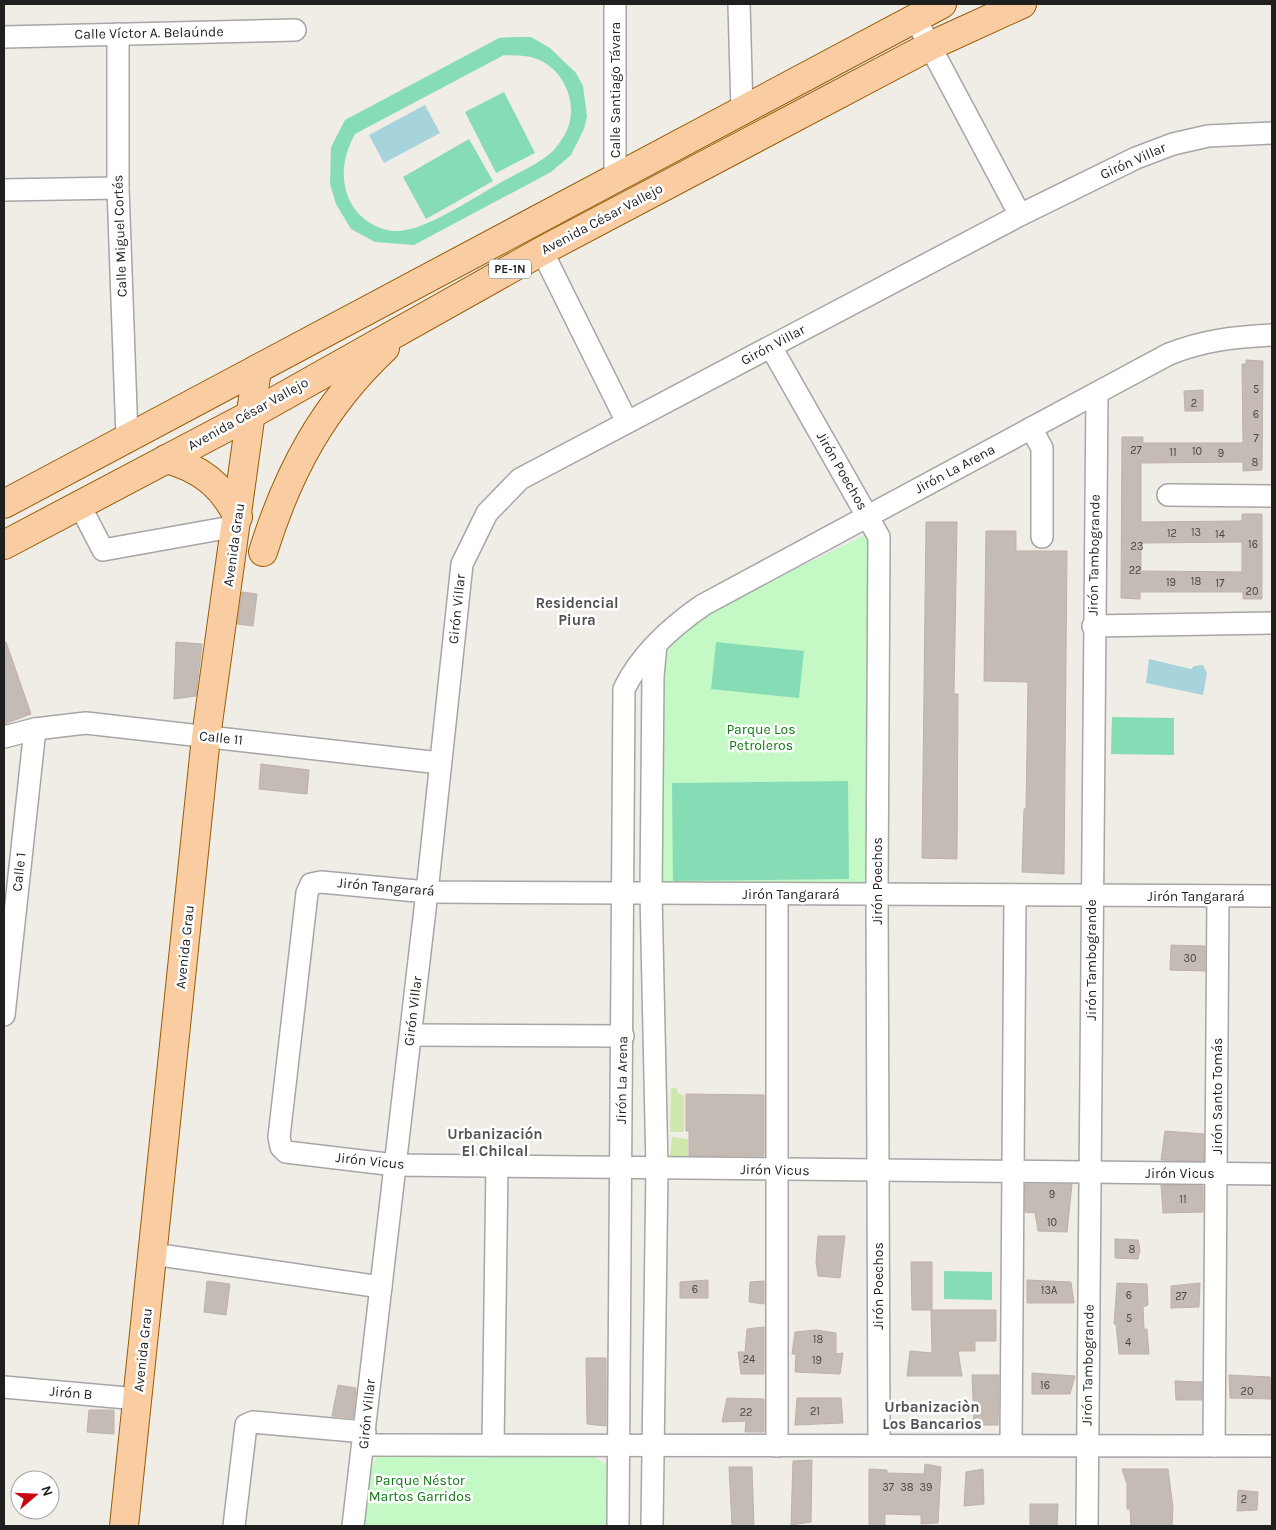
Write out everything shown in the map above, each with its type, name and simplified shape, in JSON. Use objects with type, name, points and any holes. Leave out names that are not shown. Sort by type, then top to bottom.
[{"type":"main road","name":"PE-1N","points":[[4,504],[942,4]]},
{"type":"main road","name":"Avenida César Vallejo","points":[[4,545],[252,414],[542,251],[930,46],[1022,4]]},
{"type":"main road","points":[[262,552],[277,506],[297,463],[321,422],[364,370],[420,319]]},
{"type":"main road","name":"Avenida Grau","points":[[124,1526],[206,737],[252,414],[256,369]]},
{"type":"main road","points":[[166,459],[193,468],[217,485],[229,500],[237,522]]},
{"type":"street","name":"Calle Santiago Távara","points":[[615,4],[615,177]]},
{"type":"street","points":[[740,4],[742,110]]},
{"type":"street","points":[[915,18],[1020,215]]},
{"type":"street","name":"Calle Víctor A. Belaúnde","points":[[4,37],[295,30]]},
{"type":"street","name":"Calle Miguel Cortés","points":[[118,34],[118,188],[127,438]]},
{"type":"street","name":"Girón Villar","points":[[353,1526],[365,1438],[411,1035],[462,564],[487,513],[520,479],[1020,215],[1136,158],[1173,144],[1208,136],[1272,133]]},
{"type":"street","points":[[4,190],[118,188]]},
{"type":"street","points":[[542,251],[627,422]]},
{"type":"street","name":"Jirón La Arena","points":[[618,1526],[624,689],[634,669],[676,623],[703,605],[1169,354],[1196,343],[1223,338],[1272,335]]},
{"type":"street","name":"Jirón Poechos","points":[[770,347],[879,537],[877,894],[879,1444]]},
{"type":"street","name":"Jirón Tambogrande","points":[[1087,1526],[1093,626],[1097,393]]},
{"type":"street","points":[[1031,428],[1042,448],[1042,537]]},
{"type":"street","points":[[1168,495],[1272,496]]},
{"type":"street","points":[[80,504],[103,550],[237,522]]},
{"type":"street","points":[[1093,626],[1272,623]]},
{"type":"street","points":[[652,1526],[657,1168],[651,893],[653,686],[656,646]]},
{"type":"street","name":"Calle 11","points":[[4,737],[35,729],[86,723],[440,763]]},
{"type":"street","name":"Calle 1","points":[[4,1015],[35,729]]},
{"type":"street","name":"Jirón Tangarará","points":[[281,1146],[279,1137],[300,951],[307,893],[311,884],[321,882],[427,892],[1272,896]]},
{"type":"street","points":[[777,894],[778,1446]]},
{"type":"street","points":[[1011,1445],[1015,895]]},
{"type":"street","name":"Jirón Santo Tomás","points":[[1214,1446],[1218,896]]},
{"type":"street","points":[[411,1035],[623,1036]]},
{"type":"street","name":"Jirón Vicus","points":[[281,1146],[286,1152],[395,1165],[1272,1174]]},
{"type":"street","points":[[492,1445],[497,1166]]},
{"type":"street","points":[[153,1254],[381,1287]]},
{"type":"street","name":"Jirón B","points":[[4,1387],[138,1398]]},
{"type":"street","points":[[234,1526],[246,1425],[253,1422],[365,1438],[492,1445],[1272,1446]]},
{"type":"green space","points":[[531,37],[550,48],[576,73],[583,86],[587,116],[584,129],[571,155],[551,172],[414,245],[375,242],[351,229],[336,204],[330,184],[331,147],[345,120],[499,38]],"holes":[[[504,55],[534,58],[545,63],[563,81],[571,104],[571,116],[568,128],[553,150],[538,162],[423,225],[410,229],[391,231],[377,227],[359,214],[347,194],[344,177],[345,159],[355,134]]]},
{"type":"green space","points":[[504,92],[535,153],[496,173],[465,112]]},
{"type":"green space","points":[[469,139],[493,181],[426,219],[403,177]]},
{"type":"green space","name":"Parque Los Petroleros","points":[[871,532],[865,889],[655,886],[655,694],[669,650],[683,630],[701,615]]},
{"type":"green space","points":[[716,642],[804,651],[799,698],[711,689]]},
{"type":"green space","points":[[1112,717],[1174,718],[1174,755],[1111,754]]},
{"type":"green space","points":[[848,781],[849,879],[673,881],[672,783]]},
{"type":"green space","points":[[671,1088],[677,1088],[678,1093],[684,1096],[684,1132],[670,1132]]},
{"type":"green space","points":[[672,1137],[688,1139],[688,1156],[670,1156]]},
{"type":"green space","points":[[944,1271],[992,1272],[992,1300],[944,1299]]},
{"type":"green space","name":"Parque Néstor Martos Garridos","points":[[377,1454],[588,1454],[608,1465],[606,1526],[364,1526],[370,1473]]},
{"type":"water","points":[[425,105],[440,133],[384,163],[369,135]]},
{"type":"water","points":[[1149,659],[1191,669],[1194,666],[1203,665],[1207,673],[1203,695],[1146,683]]},
{"type":"building","points":[[1246,360],[1263,361],[1262,470],[1243,471],[1243,462],[1141,463],[1141,522],[1242,521],[1242,514],[1262,514],[1262,599],[1243,599],[1243,592],[1140,592],[1140,599],[1121,598],[1122,437],[1143,437],[1143,443],[1243,443],[1242,364],[1246,364]],"holes":[[[1242,542],[1242,572],[1141,571],[1141,543]]]},
{"type":"building","points":[[1203,390],[1203,411],[1185,411],[1184,391]]},
{"type":"building","points":[[926,522],[957,522],[954,694],[958,694],[957,859],[922,858]]},
{"type":"building","points":[[986,531],[1016,531],[1016,551],[1067,551],[1064,874],[1022,872],[1024,809],[1026,809],[1028,682],[984,681]]},
{"type":"building","points":[[242,592],[257,594],[253,626],[237,624]]},
{"type":"building","points":[[4,642],[6,642],[31,714],[4,724]]},
{"type":"building","points":[[176,642],[202,644],[196,696],[174,699]]},
{"type":"building","points":[[261,764],[309,770],[307,794],[259,789]]},
{"type":"building","points":[[1171,945],[1205,946],[1205,971],[1170,970]]},
{"type":"building","points":[[686,1094],[764,1095],[764,1156],[689,1156],[689,1131],[686,1131]]},
{"type":"building","points":[[1165,1131],[1204,1134],[1204,1161],[1161,1160]]},
{"type":"building","points":[[1025,1184],[1072,1184],[1067,1232],[1038,1231],[1035,1213],[1025,1212]]},
{"type":"building","points":[[1161,1185],[1203,1186],[1203,1212],[1163,1213]]},
{"type":"building","points":[[818,1236],[845,1236],[840,1278],[818,1276],[816,1262]]},
{"type":"building","points":[[1115,1239],[1138,1240],[1140,1250],[1138,1259],[1115,1258]]},
{"type":"building","points":[[911,1262],[932,1262],[932,1310],[912,1310]]},
{"type":"building","points":[[708,1280],[708,1298],[680,1298],[680,1282]]},
{"type":"building","points":[[1027,1280],[1071,1282],[1074,1303],[1027,1303]]},
{"type":"building","points":[[207,1281],[230,1284],[226,1315],[204,1312]]},
{"type":"building","points":[[764,1281],[764,1304],[749,1302],[750,1282]]},
{"type":"building","points":[[1117,1283],[1147,1284],[1148,1305],[1143,1307],[1144,1329],[1147,1329],[1149,1354],[1119,1354],[1116,1324],[1114,1324]]},
{"type":"building","points":[[1200,1283],[1199,1307],[1171,1308],[1171,1286]]},
{"type":"building","points":[[931,1310],[996,1310],[996,1341],[975,1341],[975,1351],[958,1351],[962,1376],[907,1376],[910,1351],[932,1353]]},
{"type":"building","points":[[764,1327],[764,1374],[741,1374],[738,1352],[745,1352],[747,1329]]},
{"type":"building","points":[[816,1330],[836,1333],[836,1354],[843,1353],[840,1374],[795,1372],[796,1354],[792,1354],[795,1332]]},
{"type":"building","points":[[586,1358],[606,1358],[606,1426],[587,1424]]},
{"type":"building","points":[[1032,1373],[1075,1376],[1070,1394],[1032,1394]]},
{"type":"building","points":[[972,1375],[999,1375],[998,1425],[974,1425]]},
{"type":"building","points":[[1229,1375],[1270,1377],[1271,1399],[1230,1398]]},
{"type":"building","points":[[1175,1381],[1202,1382],[1202,1400],[1176,1400]]},
{"type":"building","points":[[338,1385],[356,1388],[353,1418],[332,1416]]},
{"type":"building","points":[[727,1398],[764,1399],[764,1432],[745,1432],[746,1421],[722,1422]]},
{"type":"building","points":[[797,1398],[841,1398],[843,1423],[795,1425]]},
{"type":"building","points":[[89,1410],[114,1410],[114,1434],[87,1432]]},
{"type":"building","points":[[812,1460],[811,1522],[791,1525],[793,1461]]},
{"type":"building","points":[[925,1464],[941,1467],[938,1523],[921,1524],[921,1515],[885,1514],[885,1526],[869,1526],[869,1469],[887,1470],[887,1473],[924,1474]]},
{"type":"building","points":[[729,1467],[752,1467],[754,1526],[732,1526]]},
{"type":"building","points":[[983,1469],[984,1504],[964,1506],[966,1472]]},
{"type":"building","points":[[1122,1469],[1168,1469],[1173,1508],[1172,1526],[1131,1526],[1130,1509],[1127,1509],[1127,1484]]},
{"type":"building","points":[[1238,1490],[1258,1492],[1257,1510],[1237,1511]]},
{"type":"building","points":[[1030,1504],[1058,1504],[1057,1526],[1030,1526]]},
{"type":"district","name":"Residencial Piura","points":[[577,612]]},
{"type":"district","name":"Urbanización El Chilcal","points":[[495,1142]]},
{"type":"district","name":"Urbanizaciòn Los Bancarios","points":[[932,1416]]}]
